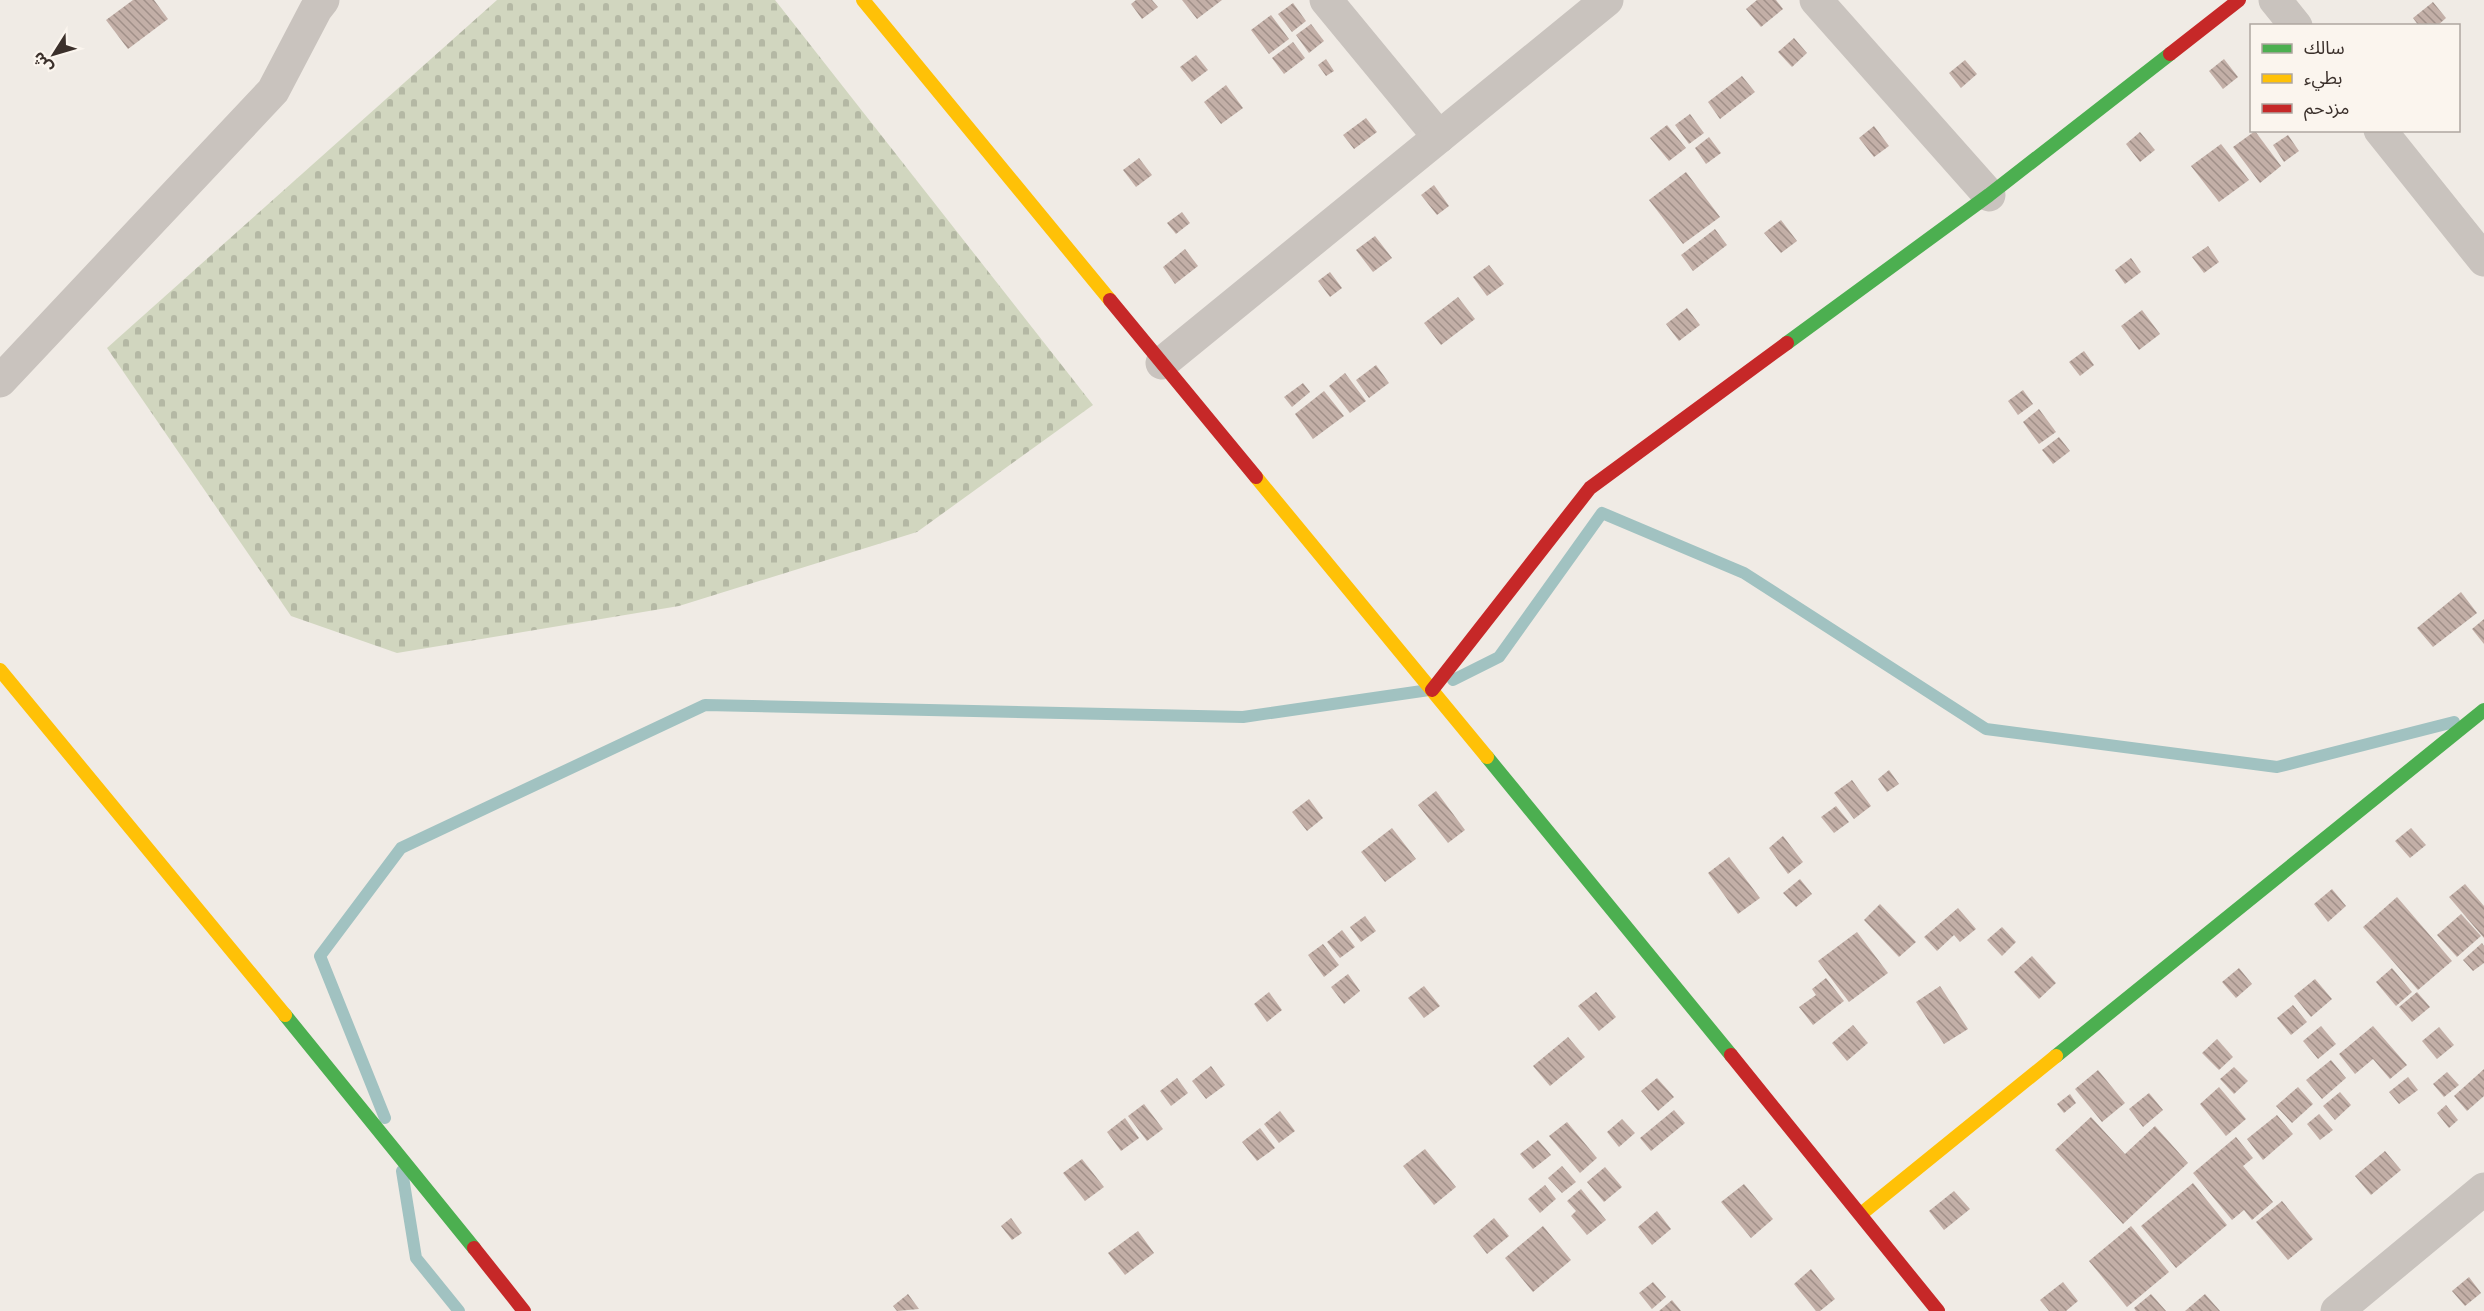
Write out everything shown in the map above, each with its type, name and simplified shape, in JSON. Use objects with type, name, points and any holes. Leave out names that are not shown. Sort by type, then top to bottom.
[{"type":"street","points":[[0,381],[273,91],[316,9],[323,0]]},
{"type":"street","points":[[863,0],[1432,690],[1938,1311]]},
{"type":"street","points":[[1326,0],[1439,137]]},
{"type":"street","points":[[1162,363],[1607,0]]},
{"type":"street","points":[[1816,0],[1989,195]]},
{"type":"street","points":[[1432,690],[1590,488],[1989,195],[2239,0]]},
{"type":"street","points":[[2275,0],[2294,24]]},
{"type":"street","points":[[2382,132],[2484,260]]},
{"type":"street","points":[[0,670],[399,1154],[524,1311]]},
{"type":"street","points":[[1861,1214],[2482,718]]},
{"type":"street","points":[[2337,1311],[2484,1189]]},
{"type":"green space","points":[[497,0],[775,0],[1093,405],[917,532],[679,606],[397,653],[291,616],[107,348]]},
{"type":"building","points":[[133,0],[154,0],[168,19],[128,49],[106,20]]},
{"type":"building","points":[[1136,0],[1152,0],[1158,7],[1142,19],[1131,4]]},
{"type":"building","points":[[1182,0],[1222,0],[1197,19]]},
{"type":"building","points":[[1757,0],[1776,0],[1783,9],[1761,27],[1746,9]]},
{"type":"building","points":[[2433,2],[2446,18],[2439,24],[2418,24],[2413,18]]},
{"type":"building","points":[[1293,3],[1306,21],[1292,32],[1278,14]]},
{"type":"building","points":[[1271,15],[1289,39],[1269,54],[1251,30]]},
{"type":"building","points":[[1311,24],[1324,41],[1309,53],[1296,35]]},
{"type":"building","points":[[1794,38],[1807,53],[1792,67],[1778,52]]},
{"type":"building","points":[[1293,42],[1305,58],[1284,74],[1272,58]]},
{"type":"building","points":[[1196,55],[1208,70],[1192,82],[1180,67]]},
{"type":"building","points":[[1326,59],[1334,71],[1326,76],[1318,65]]},
{"type":"building","points":[[2224,59],[2238,77],[2223,89],[2209,71]]},
{"type":"building","points":[[1965,60],[1977,74],[1961,88],[1949,73]]},
{"type":"building","points":[[1742,76],[1755,92],[1720,119],[1708,102]]},
{"type":"building","points":[[1226,85],[1243,108],[1221,124],[1204,102]]},
{"type":"building","points":[[1690,114],[1704,133],[1689,144],[1675,125]]},
{"type":"building","points":[[1366,118],[1377,132],[1354,149],[1343,135]]},
{"type":"building","points":[[1667,125],[1686,148],[1669,161],[1650,138]]},
{"type":"building","points":[[1874,126],[1889,146],[1874,157],[1859,138]]},
{"type":"building","points":[[2140,132],[2155,150],[2140,162],[2126,144]]},
{"type":"building","points":[[2256,132],[2281,166],[2260,183],[2233,147]]},
{"type":"building","points":[[2288,135],[2299,151],[2284,162],[2273,145]]},
{"type":"building","points":[[1709,137],[1721,153],[1706,164],[1695,148]]},
{"type":"building","points":[[2221,144],[2249,180],[2219,202],[2191,166]]},
{"type":"building","points":[[1139,158],[1152,175],[1136,187],[1123,170]]},
{"type":"building","points":[[1686,172],[1720,217],[1683,244],[1649,200]]},
{"type":"building","points":[[1434,185],[1449,206],[1437,215],[1421,195]]},
{"type":"building","points":[[1182,212],[1190,223],[1176,234],[1167,223]]},
{"type":"building","points":[[1781,220],[1797,241],[1781,253],[1764,233]]},
{"type":"building","points":[[1715,229],[1727,245],[1693,271],[1681,255]]},
{"type":"building","points":[[1375,236],[1392,258],[1373,272],[1356,250]]},
{"type":"building","points":[[2208,246],[2219,262],[2204,273],[2192,257]]},
{"type":"building","points":[[1185,249],[1198,266],[1175,284],[1163,267]]},
{"type":"building","points":[[2131,258],[2141,272],[2125,284],[2115,270]]},
{"type":"building","points":[[1489,265],[1504,284],[1487,296],[1473,277]]},
{"type":"building","points":[[1330,272],[1342,288],[1330,297],[1318,281]]},
{"type":"building","points":[[1458,297],[1475,319],[1441,345],[1424,323]]},
{"type":"building","points":[[1687,308],[1700,325],[1679,341],[1666,324]]},
{"type":"building","points":[[2142,310],[2160,334],[2139,350],[2121,326]]},
{"type":"building","points":[[2084,351],[2094,365],[2080,376],[2069,362]]},
{"type":"building","points":[[1376,365],[1389,383],[1369,398],[1356,380]]},
{"type":"building","points":[[1345,373],[1366,401],[1350,413],[1329,386]]},
{"type":"building","points":[[1303,383],[1310,392],[1292,407],[1284,397]]},
{"type":"building","points":[[2023,390],[2033,404],[2018,415],[2008,401]]},
{"type":"building","points":[[1324,391],[1344,416],[1313,439],[1295,414]]},
{"type":"building","points":[[2039,409],[2056,432],[2039,444],[2023,422]]},
{"type":"building","points":[[2059,437],[2070,451],[2053,464],[2042,450]]},
{"type":"building","points":[[2461,592],[2477,613],[2433,647],[2417,628]]},
{"type":"building","points":[[2484,619],[2484,644],[2472,629]]},
{"type":"building","points":[[1889,770],[1899,784],[1887,792],[1878,779]]},
{"type":"building","points":[[1852,780],[1871,806],[1854,819],[1834,793]]},
{"type":"building","points":[[1436,791],[1465,830],[1448,843],[1418,805]]},
{"type":"building","points":[[1309,799],[1323,818],[1307,831],[1292,812]]},
{"type":"building","points":[[1836,806],[1849,822],[1834,833],[1821,817]]},
{"type":"building","points":[[1392,828],[1416,859],[1385,882],[1361,852]]},
{"type":"building","points":[[2411,828],[2426,845],[2410,858],[2395,841]]},
{"type":"building","points":[[1783,836],[1803,862],[1788,874],[1769,848]]},
{"type":"building","points":[[1729,857],[1760,898],[1738,914],[1708,873]]},
{"type":"building","points":[[1800,879],[1812,894],[1796,907],[1783,893]]},
{"type":"building","points":[[2465,884],[2484,906],[2484,938],[2449,897]]},
{"type":"building","points":[[2332,889],[2346,906],[2328,922],[2314,904]]},
{"type":"building","points":[[2397,897],[2452,961],[2418,990],[2363,927]]},
{"type":"building","points":[[1880,904],[1916,942],[1899,957],[1864,920]]},
{"type":"building","points":[[1958,908],[1976,929],[1960,942],[1954,935],[1937,951],[1924,937]]},
{"type":"building","points":[[2461,914],[2481,936],[2457,957],[2437,935]]},
{"type":"building","points":[[1365,916],[1376,931],[1361,942],[1350,927]]},
{"type":"building","points":[[2002,927],[2016,942],[2002,956],[1987,940]]},
{"type":"building","points":[[1342,930],[1355,947],[1340,958],[1327,942]]},
{"type":"building","points":[[1857,932],[1888,973],[1849,1002],[1818,961]]},
{"type":"building","points":[[2482,943],[2484,963],[2473,971],[2463,960]]},
{"type":"building","points":[[1323,944],[1339,965],[1324,977],[1308,955]]},
{"type":"building","points":[[2032,956],[2056,983],[2039,999],[2014,972]]},
{"type":"building","points":[[2239,968],[2252,984],[2236,998],[2222,982]]},
{"type":"building","points":[[2392,968],[2412,992],[2396,1006],[2376,982]]},
{"type":"building","points":[[1348,974],[1360,991],[1344,1004],[1331,987]]},
{"type":"building","points":[[1826,978],[1844,1001],[1813,1025],[1799,1007],[1816,995],[1812,989]]},
{"type":"building","points":[[2315,979],[2332,999],[2311,1017],[2294,996]]},
{"type":"building","points":[[1424,986],[1440,1006],[1424,1018],[1408,998]]},
{"type":"building","points":[[1940,986],[1968,1029],[1944,1044],[1916,1002]]},
{"type":"building","points":[[1269,992],[1282,1010],[1267,1022],[1254,1004]]},
{"type":"building","points":[[1596,992],[1616,1017],[1599,1031],[1578,1006]]},
{"type":"building","points":[[2417,992],[2430,1007],[2412,1022],[2399,1007]]},
{"type":"building","points":[[2293,1005],[2307,1022],[2291,1035],[2277,1018]]},
{"type":"building","points":[[1853,1025],[1868,1043],[1847,1061],[1832,1043]]},
{"type":"building","points":[[2321,1026],[2336,1044],[2318,1059],[2303,1041]]},
{"type":"building","points":[[2373,1026],[2407,1065],[2390,1079],[2373,1059],[2355,1074],[2339,1054]]},
{"type":"building","points":[[2439,1027],[2454,1045],[2437,1059],[2422,1041]]},
{"type":"building","points":[[1568,1037],[1585,1057],[1550,1086],[1533,1066]]},
{"type":"building","points":[[2217,1039],[2233,1057],[2219,1070],[2202,1053]]},
{"type":"building","points":[[2331,1060],[2346,1078],[2322,1099],[2306,1080]]},
{"type":"building","points":[[1211,1066],[1225,1085],[1206,1099],[1192,1081]]},
{"type":"building","points":[[2234,1067],[2248,1081],[2234,1094],[2220,1079]]},
{"type":"building","points":[[2484,1069],[2484,1096],[2467,1111],[2454,1096]]},
{"type":"building","points":[[2098,1070],[2125,1103],[2102,1122],[2075,1089]]},
{"type":"building","points":[[2447,1072],[2459,1085],[2444,1097],[2433,1084]]},
{"type":"building","points":[[2408,1077],[2418,1090],[2399,1104],[2389,1092]]},
{"type":"building","points":[[1177,1078],[1188,1093],[1171,1106],[1160,1091]]},
{"type":"building","points":[[1657,1078],[1674,1097],[1658,1111],[1641,1091]]},
{"type":"building","points":[[2219,1087],[2246,1119],[2226,1136],[2200,1104]]},
{"type":"building","points":[[2298,1087],[2313,1104],[2292,1123],[2276,1106]]},
{"type":"building","points":[[2340,1092],[2351,1105],[2335,1120],[2323,1106]]},
{"type":"building","points":[[2149,1093],[2163,1110],[2143,1127],[2129,1109]]},
{"type":"building","points":[[2070,1094],[2076,1103],[2064,1113],[2057,1104]]},
{"type":"building","points":[[1144,1104],[1163,1129],[1147,1141],[1128,1116]]},
{"type":"building","points":[[2446,1105],[2458,1120],[2449,1128],[2437,1113]]},
{"type":"building","points":[[1674,1110],[1685,1123],[1651,1151],[1640,1138]]},
{"type":"building","points":[[1280,1111],[1295,1131],[1279,1143],[1264,1124]]},
{"type":"building","points":[[2319,1114],[2333,1130],[2320,1140],[2307,1124]]},
{"type":"building","points":[[2277,1115],[2293,1134],[2263,1160],[2247,1139]]},
{"type":"building","points":[[2091,1117],[2125,1154],[2155,1126],[2188,1163],[2123,1224],[2055,1150]]},
{"type":"building","points":[[1125,1118],[1139,1138],[1121,1151],[1107,1132]]},
{"type":"building","points":[[1622,1119],[1635,1133],[1619,1147],[1607,1132]]},
{"type":"building","points":[[1567,1122],[1597,1158],[1580,1173],[1549,1136]]},
{"type":"building","points":[[1260,1128],[1275,1148],[1257,1161],[1242,1142]]},
{"type":"building","points":[[2236,1137],[2253,1158],[2243,1166],[2273,1202],[2252,1220],[2244,1210],[2232,1220],[2193,1173]]},
{"type":"building","points":[[1538,1140],[1551,1155],[1533,1169],[1520,1154]]},
{"type":"building","points":[[1425,1149],[1456,1187],[1434,1205],[1403,1166]]},
{"type":"building","points":[[2385,1151],[2401,1170],[2371,1195],[2355,1176]]},
{"type":"building","points":[[1082,1159],[1104,1187],[1085,1201],[1063,1173]]},
{"type":"building","points":[[1562,1166],[1576,1182],[1562,1193],[1548,1178]]},
{"type":"building","points":[[1605,1167],[1622,1187],[1604,1202],[1587,1182]]},
{"type":"building","points":[[2193,1183],[2227,1225],[2176,1268],[2141,1226]]},
{"type":"building","points":[[1744,1184],[1773,1219],[1751,1238],[1721,1202]]},
{"type":"building","points":[[1545,1185],[1556,1199],[1540,1213],[1528,1199]]},
{"type":"building","points":[[1581,1189],[1606,1220],[1587,1235],[1571,1216],[1576,1211],[1567,1201]]},
{"type":"building","points":[[1954,1191],[1970,1209],[1944,1230],[1929,1211]]},
{"type":"building","points":[[2282,1201],[2313,1239],[2288,1260],[2256,1222]]},
{"type":"building","points":[[1657,1211],[1671,1229],[1652,1245],[1638,1227]]},
{"type":"building","points":[[1011,1218],[1022,1233],[1012,1240],[1001,1226]]},
{"type":"building","points":[[1494,1218],[1509,1236],[1487,1254],[1473,1236]]},
{"type":"building","points":[[1543,1226],[1571,1260],[1533,1292],[1505,1258]]},
{"type":"building","points":[[2131,1226],[2169,1272],[2127,1307],[2089,1261]]},
{"type":"building","points":[[1138,1231],[1154,1253],[1125,1275],[1108,1253]]},
{"type":"building","points":[[1811,1269],[1835,1299],[1820,1311],[1816,1311],[1794,1284]]},
{"type":"building","points":[[2469,1277],[2481,1293],[2465,1306],[2452,1291]]},
{"type":"building","points":[[1653,1282],[1666,1297],[1652,1309],[1639,1293]]},
{"type":"building","points":[[2063,1282],[2078,1301],[2066,1311],[2049,1311],[2040,1300]]},
{"type":"building","points":[[908,1294],[919,1309],[897,1311],[893,1306]]},
{"type":"building","points":[[2151,1294],[2166,1311],[2136,1311],[2134,1308]]},
{"type":"building","points":[[2205,1294],[2220,1311],[2185,1311]]},
{"type":"building","points":[[1672,1300],[1681,1311],[1659,1311]]},
{"type":"waterway","points":[[1453,680],[1499,657],[1602,513],[1744,573],[1986,729],[2277,767],[2454,722]]},
{"type":"waterway","points":[[385,1118],[320,956],[401,848],[705,705],[1243,717],[1429,690]]},
{"type":"waterway","points":[[402,1171],[416,1258],[459,1311]]},
{"type":"traffic: fast","points":[[1787,343],[1989,195],[2170,54]]},
{"type":"traffic: fast","points":[[2056,1056],[2484,710]]},
{"type":"traffic: fast","points":[[1487,757],[1731,1055]]},
{"type":"traffic: fast","points":[[285,1015],[474,1248]]},
{"type":"traffic: slow","points":[[863,0],[1110,300]]},
{"type":"traffic: slow","points":[[1256,477],[1487,757]]},
{"type":"traffic: slow","points":[[0,670],[285,1015]]},
{"type":"traffic: slow","points":[[1861,1214],[2056,1056]]},
{"type":"traffic: jam","points":[[2170,54],[2239,0]]},
{"type":"traffic: jam","points":[[1110,300],[1256,477]]},
{"type":"traffic: jam","points":[[1432,690],[1590,488],[1787,343]]},
{"type":"traffic: jam","points":[[1731,1055],[1938,1311]]},
{"type":"traffic: jam","points":[[474,1248],[524,1311]]}]
